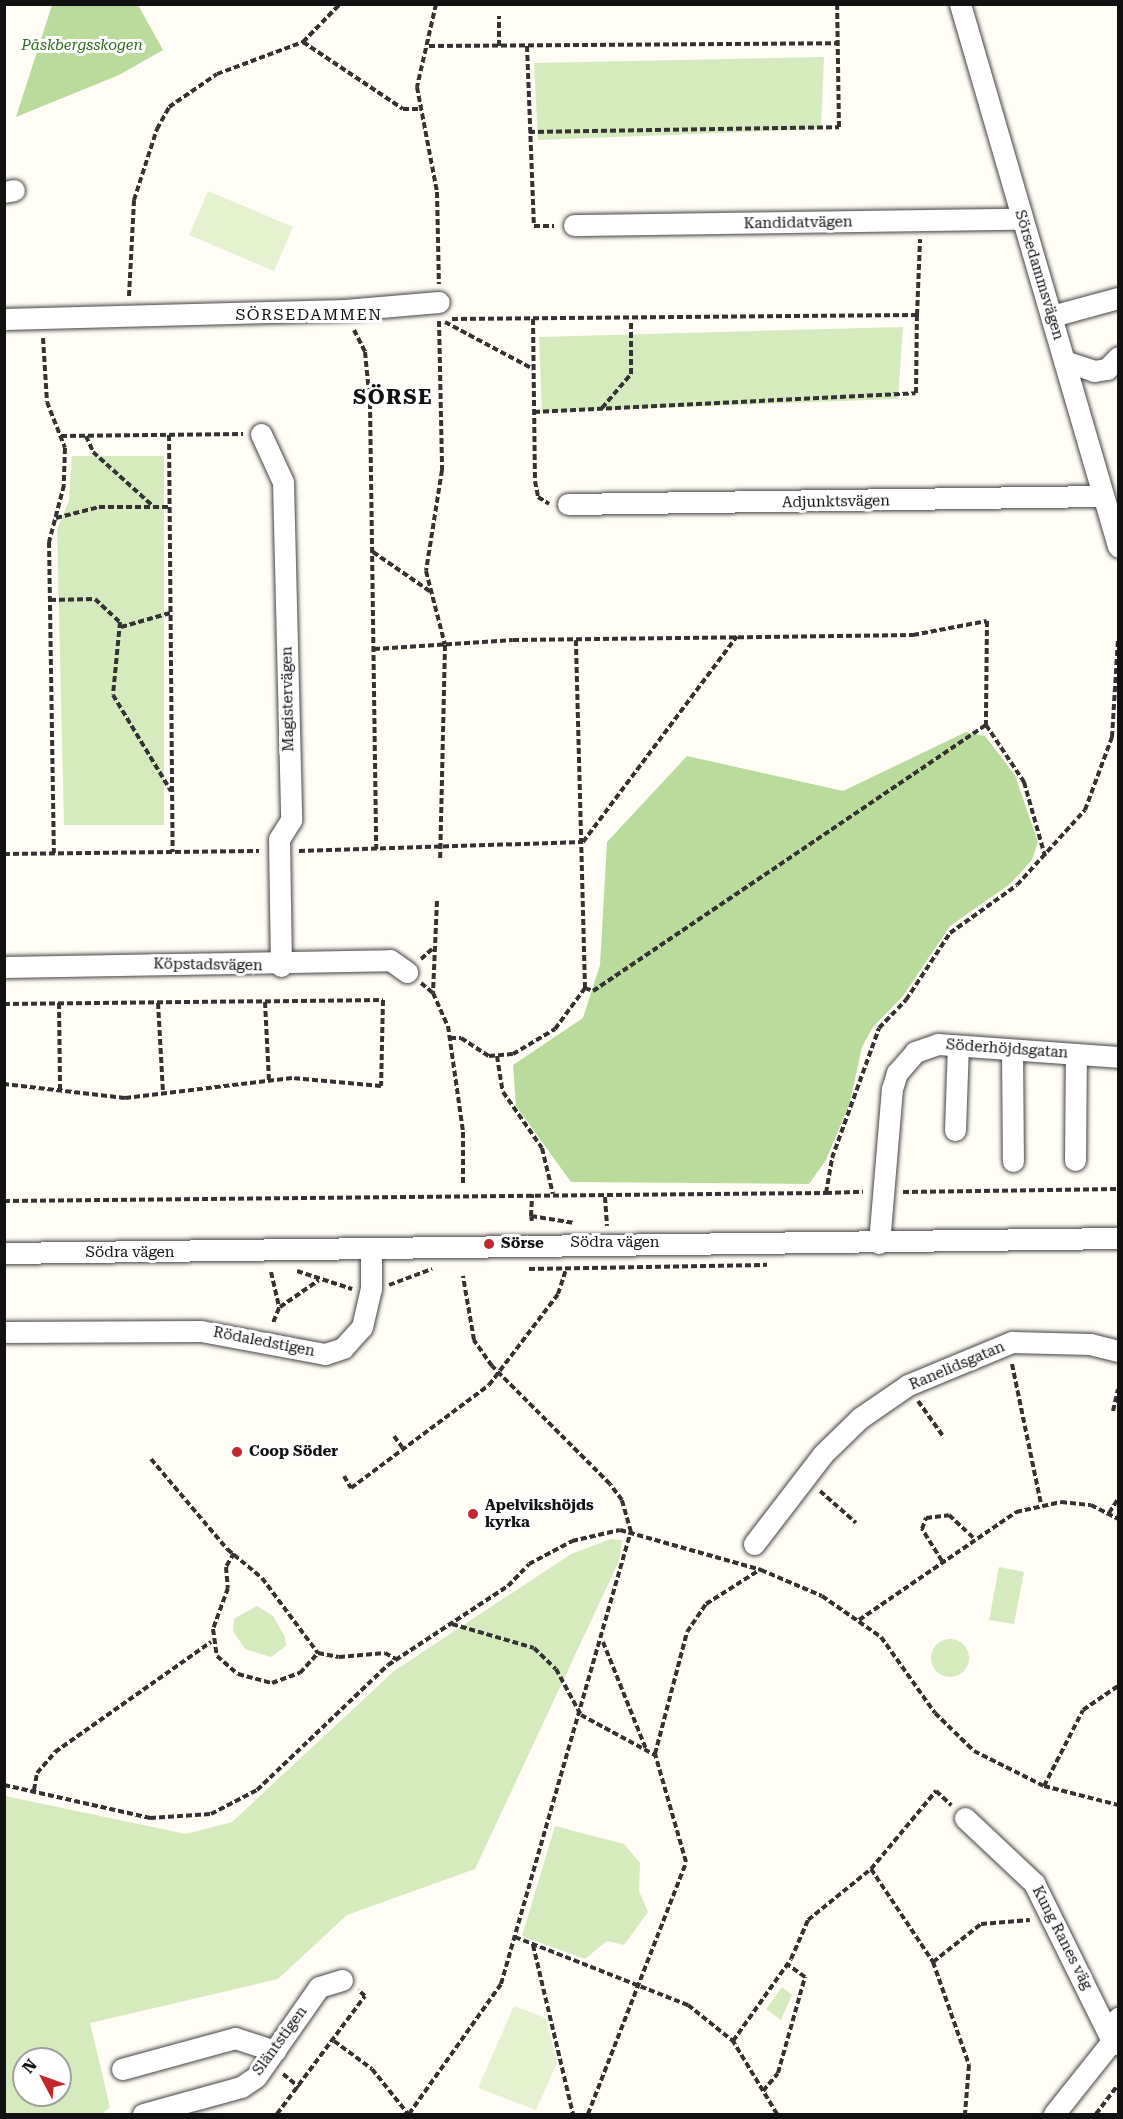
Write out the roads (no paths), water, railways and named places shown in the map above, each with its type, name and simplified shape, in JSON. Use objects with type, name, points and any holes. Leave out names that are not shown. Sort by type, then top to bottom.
[{"type":"street","name":"Sörsedammsvägen","points":[[960,4],[1021,219],[1052,316],[1119,546]]},
{"type":"street","name":"Kandidatvägen","points":[[574,225],[1021,219]]},
{"type":"street","points":[[1052,316],[1119,298]]},
{"type":"street","points":[[4,320],[42,320],[128,314],[439,310]]},
{"type":"street","points":[[1064,361],[1094,371],[1119,357]]},
{"type":"street","name":"Magistervägen","points":[[261,434],[283,482],[291,820],[279,839],[281,966]]},
{"type":"street","name":"Adjunktsvägen","points":[[568,504],[1103,496]]},
{"type":"street","name":"Köpstadsvägen","points":[[4,967],[281,966],[390,960],[407,972]]},
{"type":"street","name":"Söderhöjdsgatan","points":[[879,1243],[887,1119],[897,1073],[915,1052],[938,1044],[1119,1057]]},
{"type":"street","points":[[955,1130],[958,1046]]},
{"type":"street","points":[[1012,1050],[1012,1161]]},
{"type":"street","points":[[1075,1160],[1076,1054]]},
{"type":"street","name":"Södra vägen","points":[[4,1253],[1119,1238]]},
{"type":"street","name":"Rödaledstigen","points":[[4,1332],[201,1331],[264,1341],[312,1353],[343,1348],[365,1317],[371,1248]]},
{"type":"street","name":"Ranelidsgatan","points":[[753,1544],[804,1477],[860,1418],[908,1385],[1008,1344],[1090,1344],[1119,1351]]},
{"type":"street","name":"Kung Ranes väg","points":[[965,1818],[1034,1883],[1054,1918],[1115,2042]]},
{"type":"street","name":"Släntstigen","points":[[142,2115],[241,2087],[275,2051],[319,1988],[342,1980]]},
{"type":"street","points":[[1054,2115],[1115,2042],[1119,2018]]},
{"type":"street","points":[[122,2069],[235,2038],[275,2051]]},
{"type":"place","name":"Sörse","points":[[489,1244]]},
{"type":"place","name":"Coop Söder","points":[[237,1452]]},
{"type":"place","name":"Apelvikshöjds kyrka","points":[[473,1514]]},
{"type":"district","name":"SÖRSEDAMMEN","points":[[309,315]]},
{"type":"district","name":"SÖRSE","points":[[393,397]]},
{"type":"park label","name":"Påskbergsskogen","points":[[82,46]]}]
